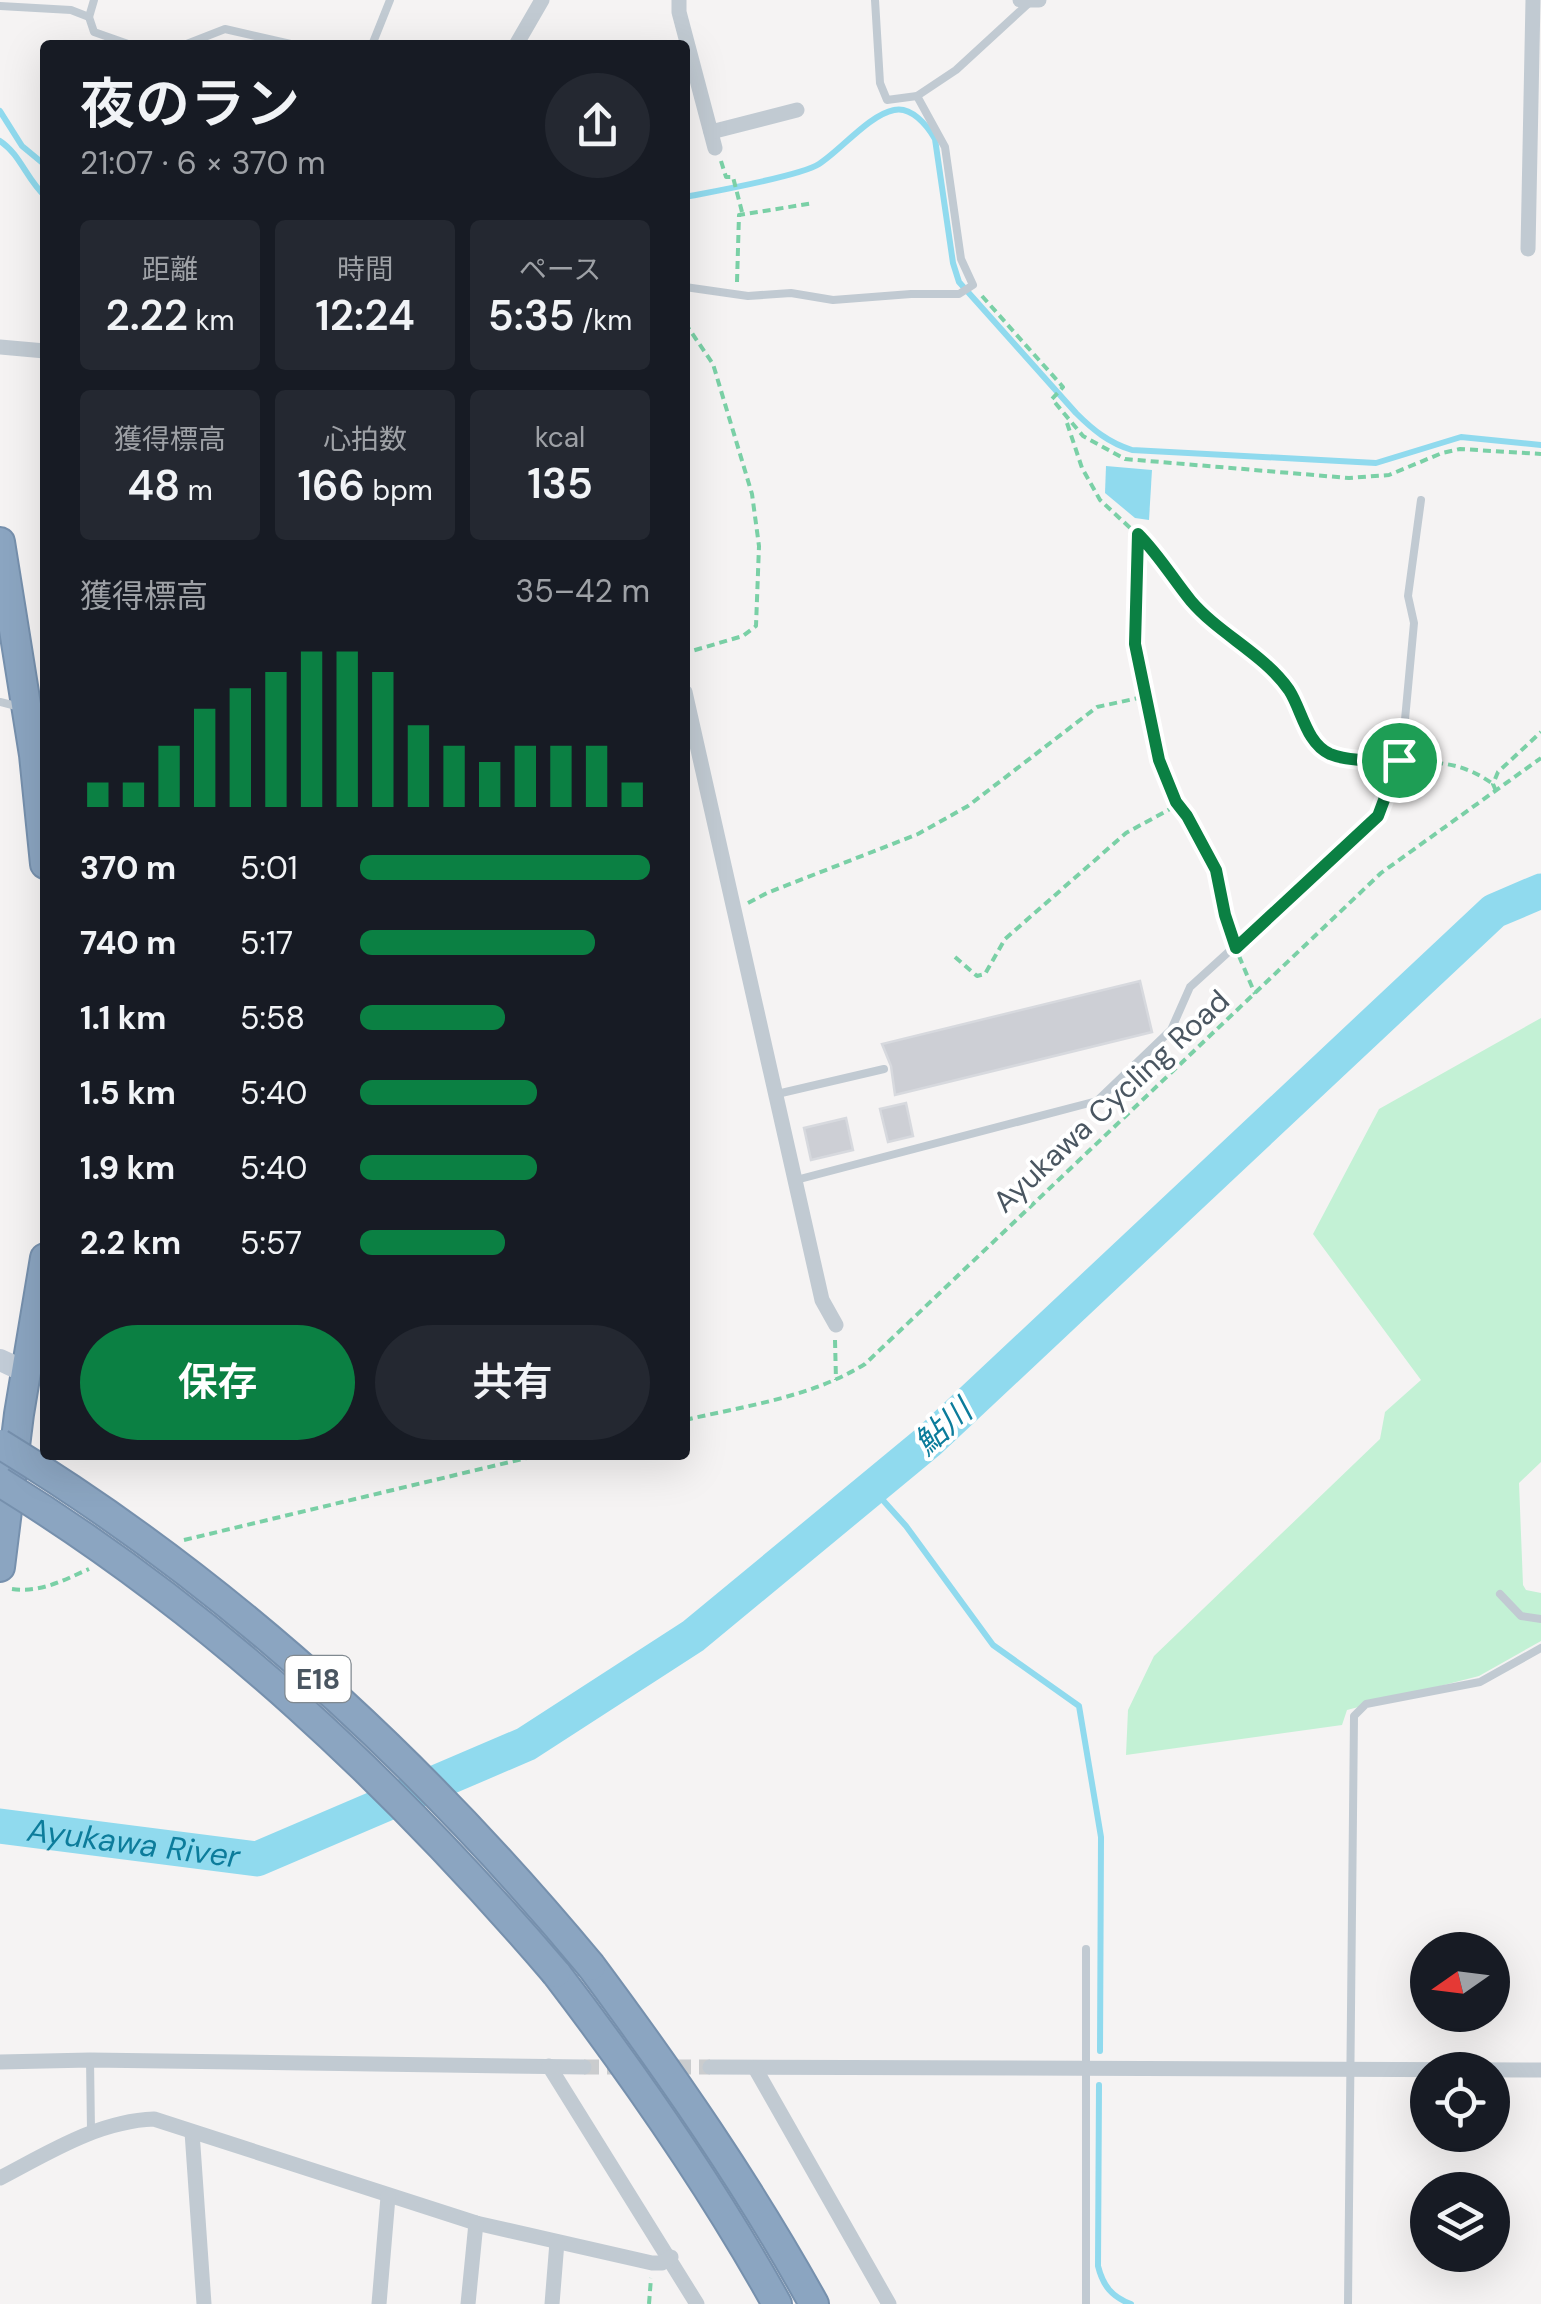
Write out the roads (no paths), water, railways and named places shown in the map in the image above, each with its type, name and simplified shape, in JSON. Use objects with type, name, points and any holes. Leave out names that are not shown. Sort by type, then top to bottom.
[{"type":"highway","points":[[0,542],[13,705],[39,754]]},
{"type":"highway","points":[[6,1578],[26,1372],[40,1288]]},
{"type":"highway","name":"E18","points":[[0,1444],[165,1553],[326,1686],[472,1829],[591,1966],[684,2093],[736,2171],[814,2304]]},
{"type":"highway","name":"E18","points":[[0,1482],[145,1581],[248,1661],[447,1849],[556,1974],[658,2111],[710,2188],[777,2304]]},
{"type":"street","points":[[519,40],[542,0]]},
{"type":"street","points":[[679,0],[686,40]]},
{"type":"street","points":[[1528,249],[1533,0]]},
{"type":"street","points":[[690,55],[715,148]]},
{"type":"street","points":[[710,132],[798,110]]},
{"type":"street","points":[[0,348],[40,351]]},
{"type":"street","points":[[690,714],[822,1300],[836,1325]]},
{"type":"street","points":[[0,1360],[26,1372]]},
{"type":"street","points":[[0,2062],[584,2067]]},
{"type":"street","points":[[549,2066],[697,2304]]},
{"type":"street","points":[[710,2068],[1541,2070]]},
{"type":"street","points":[[755,2068],[888,2304]]},
{"type":"street","points":[[0,2178],[91,2132],[132,2120],[154,2119],[476,2223],[652,2264],[671,2257]]},
{"type":"street","points":[[192,2132],[204,2304]]},
{"type":"street","points":[[379,2304],[388,2197]]},
{"type":"street","points":[[468,2304],[476,2223]]},
{"type":"street","points":[[552,2304],[556,2242]]},
{"type":"lane","points":[[94,0],[89,17],[94,32],[117,40]]},
{"type":"lane","points":[[374,40],[390,0]]},
{"type":"lane","points":[[875,0],[880,83],[887,100],[917,96],[956,70],[1030,1]]},
{"type":"lane","points":[[0,6],[71,10],[89,17]]},
{"type":"lane","points":[[197,40],[225,29],[273,40]]},
{"type":"lane","points":[[690,288],[748,296],[791,294],[833,300],[959,294],[970,286],[961,259],[945,147],[917,96]]},
{"type":"lane","points":[[796,1180],[1090,1105],[1171,1030],[1190,987],[1378,816],[1399,760],[1414,624],[1408,596],[1421,500]]},
{"type":"lane","points":[[777,1094],[884,1068]]},
{"type":"lane","points":[[1500,1594],[1521,1616],[1541,1619]]},
{"type":"lane","points":[[1348,2304],[1354,1716],[1366,1704],[1480,1682],[1541,1648]]},
{"type":"lane","points":[[1086,1949],[1086,2304]]},
{"type":"lane","points":[[90,2060],[91,2132]]},
{"type":"water","points":[[1106,466],[1152,470],[1149,520],[1135,518],[1105,493]]},
{"type":"waterway","points":[[0,111],[22,146],[40,161]]},
{"type":"waterway","points":[[690,196],[809,169],[885,113],[906,111],[923,123],[935,139],[959,282],[1076,413],[1116,444],[1132,450],[1376,463],[1461,437],[1541,445]]},
{"type":"waterway","points":[[0,141],[40,190]]},
{"type":"waterway","name":"鮎川","points":[[0,1826],[257,1859],[526,1744],[693,1636],[929,1441],[1494,911],[1541,891]]},
{"type":"waterway","points":[[872,1488],[906,1526],[993,1645],[1079,1706],[1101,1837],[1100,2051]]},
{"type":"waterway","points":[[1099,2085],[1098,2266],[1109,2290],[1131,2304]]},
{"type":"tunnel","points":[[584,2067],[710,2067]]},
{"type":"water label","name":"Ayukawa River","points":[[134,1841]]}]
